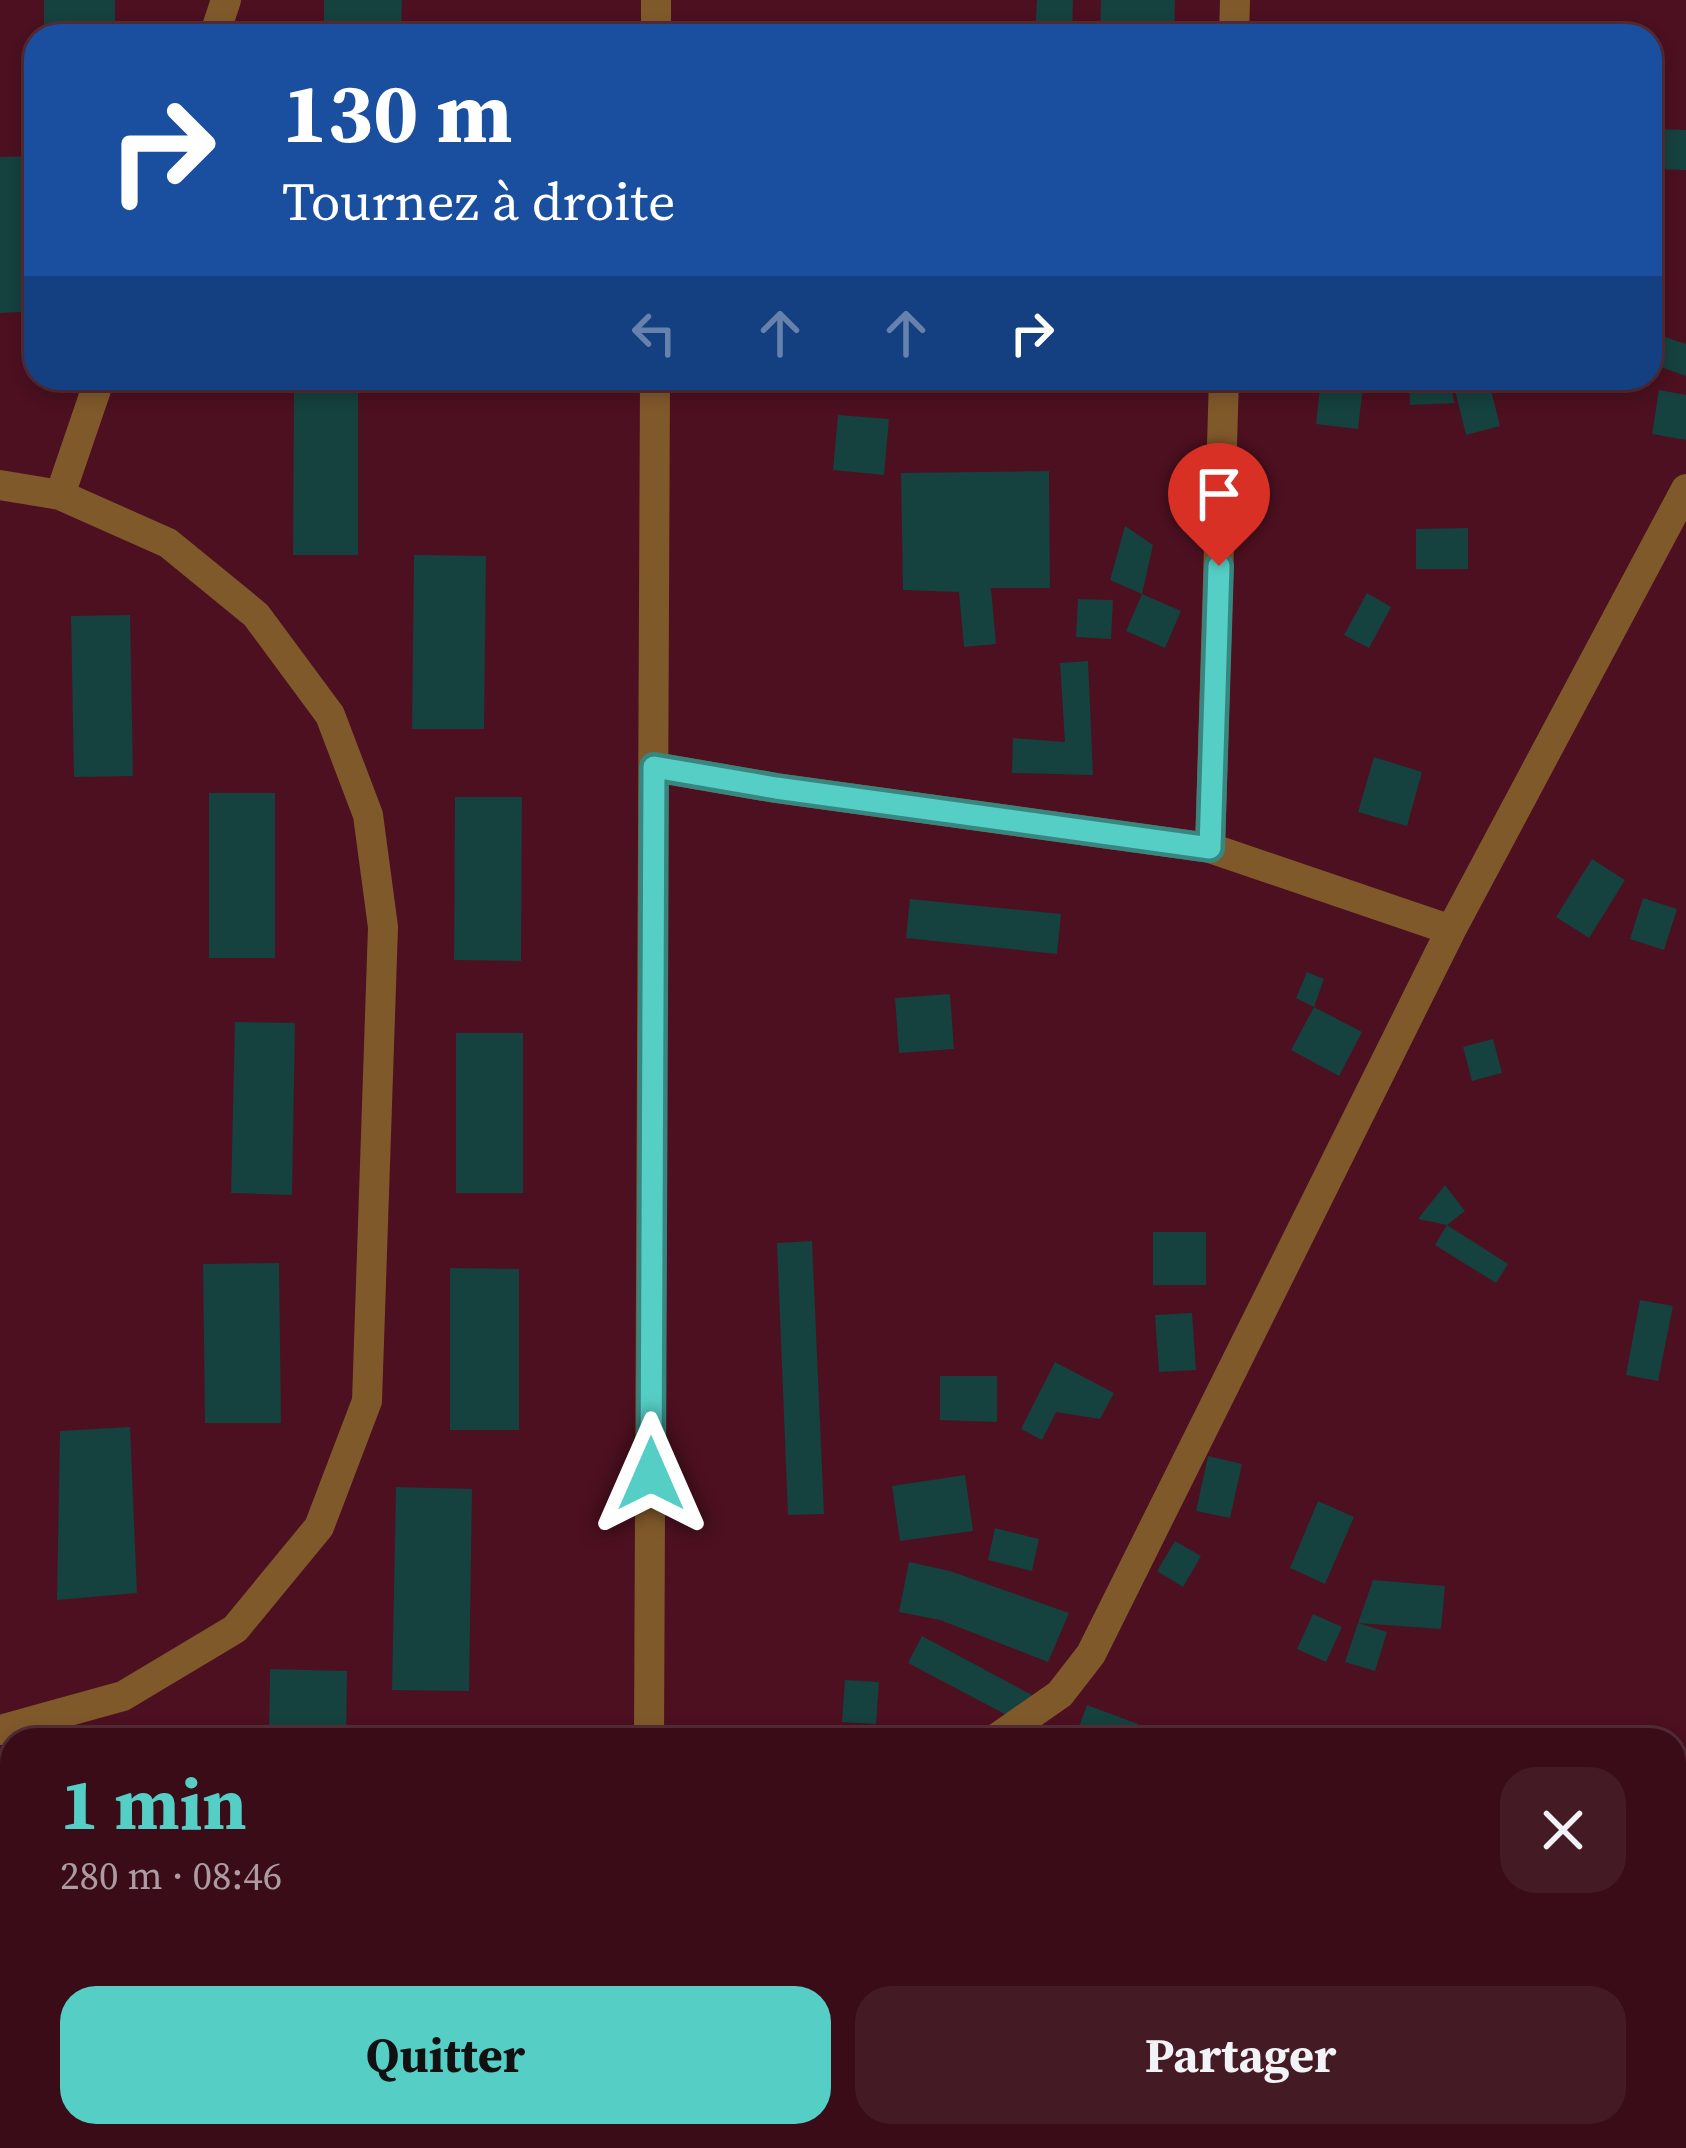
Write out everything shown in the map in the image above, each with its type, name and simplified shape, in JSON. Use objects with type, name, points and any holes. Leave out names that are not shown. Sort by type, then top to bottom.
[{"type":"street","points":[[60,495],[96,390]]},
{"type":"street","points":[[649,1728],[655,390]]},
{"type":"street","points":[[1210,848],[1224,390]]},
{"type":"street","points":[[0,485],[60,495],[167,544],[256,615],[330,715],[368,815],[383,927],[367,1401],[319,1526],[235,1629],[123,1696],[7,1728]]},
{"type":"street","points":[[1011,1728],[1060,1694],[1091,1654],[1451,930],[1686,489]]},
{"type":"street","points":[[654,767],[1210,848],[1451,930]]},
{"type":"building","points":[[44,0],[115,0],[115,24],[44,24]]},
{"type":"building","points":[[324,0],[402,0],[401,24],[324,24]]},
{"type":"building","points":[[1037,0],[1073,0],[1072,24],[1036,24]]},
{"type":"building","points":[[1101,0],[1175,0],[1174,24],[1100,24]]},
{"type":"building","points":[[1662,129],[1686,130],[1686,170],[1662,169]]},
{"type":"building","points":[[24,156],[24,312],[0,313],[0,157]]},
{"type":"building","points":[[1662,336],[1686,344],[1686,376],[1662,367]]},
{"type":"building","points":[[294,390],[358,390],[358,555],[293,555]]},
{"type":"building","points":[[1320,390],[1363,390],[1358,429],[1316,424]]},
{"type":"building","points":[[1409,390],[1452,390],[1454,403],[1410,405]]},
{"type":"building","points":[[1455,390],[1491,390],[1500,426],[1466,435]]},
{"type":"building","points":[[1659,390],[1686,395],[1686,440],[1652,434]]},
{"type":"building","points":[[838,415],[889,419],[884,475],[833,470]]},
{"type":"building","points":[[1049,471],[1050,588],[991,588],[996,644],[964,647],[959,592],[903,590],[901,473]]},
{"type":"building","points":[[1125,526],[1153,545],[1142,594],[1110,580]]},
{"type":"building","points":[[1468,528],[1468,569],[1416,569],[1416,529]]},
{"type":"building","points":[[414,555],[486,556],[484,729],[412,729]]},
{"type":"building","points":[[1367,593],[1391,607],[1369,648],[1344,635]]},
{"type":"building","points":[[1142,594],[1181,611],[1165,648],[1126,631]]},
{"type":"building","points":[[1078,599],[1113,600],[1111,639],[1076,637]]},
{"type":"building","points":[[130,615],[133,776],[74,777],[71,616]]},
{"type":"building","points":[[1088,661],[1093,775],[1012,773],[1013,738],[1065,742],[1060,663]]},
{"type":"building","points":[[1374,757],[1422,772],[1407,826],[1358,812]]},
{"type":"building","points":[[209,793],[275,793],[275,958],[209,958]]},
{"type":"building","points":[[455,797],[522,797],[521,961],[454,960]]},
{"type":"building","points":[[1592,859],[1625,880],[1589,938],[1556,917]]},
{"type":"building","points":[[1643,898],[1677,909],[1664,950],[1630,939]]},
{"type":"building","points":[[910,899],[1061,914],[1057,954],[906,938]]},
{"type":"building","points":[[1307,972],[1324,979],[1314,1007],[1296,998]]},
{"type":"building","points":[[950,994],[954,1049],[899,1053],[895,998]]},
{"type":"building","points":[[1314,1007],[1362,1032],[1339,1076],[1291,1050]]},
{"type":"building","points":[[235,1022],[295,1023],[292,1195],[231,1193]]},
{"type":"building","points":[[456,1033],[523,1033],[523,1193],[456,1193]]},
{"type":"building","points":[[1493,1039],[1502,1073],[1472,1081],[1463,1047]]},
{"type":"building","points":[[1445,1185],[1465,1211],[1447,1225],[1418,1219]]},
{"type":"building","points":[[1447,1225],[1508,1264],[1496,1283],[1435,1245]]},
{"type":"building","points":[[1153,1232],[1206,1232],[1206,1285],[1153,1285]]},
{"type":"building","points":[[812,1241],[824,1514],[788,1515],[777,1243]]},
{"type":"building","points":[[279,1263],[281,1423],[205,1423],[203,1264]]},
{"type":"building","points":[[450,1268],[519,1269],[519,1430],[450,1430]]},
{"type":"building","points":[[1640,1300],[1673,1306],[1658,1381],[1626,1375]]},
{"type":"building","points":[[1192,1313],[1196,1370],[1159,1372],[1155,1315]]},
{"type":"building","points":[[1055,1362],[1114,1393],[1100,1419],[1056,1412],[1042,1440],[1021,1429]]},
{"type":"building","points":[[940,1376],[997,1376],[997,1422],[940,1420]]},
{"type":"building","points":[[130,1427],[137,1593],[57,1600],[60,1431]]},
{"type":"building","points":[[1208,1456],[1242,1464],[1230,1518],[1196,1511]]},
{"type":"building","points":[[965,1475],[973,1531],[900,1541],[892,1486]]},
{"type":"building","points":[[396,1487],[472,1489],[469,1691],[392,1690]]},
{"type":"building","points":[[1318,1501],[1354,1517],[1325,1584],[1290,1568]]},
{"type":"building","points":[[995,1528],[1039,1539],[1032,1571],[988,1560]]},
{"type":"building","points":[[1175,1541],[1201,1556],[1183,1587],[1157,1571]]},
{"type":"building","points":[[909,1562],[950,1571],[1069,1613],[1048,1662],[940,1620],[899,1612]]},
{"type":"building","points":[[1373,1580],[1445,1586],[1441,1629],[1358,1623]]},
{"type":"building","points":[[1313,1614],[1342,1627],[1326,1662],[1297,1649]]},
{"type":"building","points":[[1358,1623],[1387,1632],[1375,1671],[1345,1662]]},
{"type":"building","points":[[922,1636],[1032,1695],[1018,1721],[908,1663]]},
{"type":"building","points":[[270,1669],[347,1671],[346,1728],[269,1728]]},
{"type":"building","points":[[845,1680],[879,1682],[876,1724],[842,1722]]},
{"type":"building","points":[[1087,1705],[1138,1724],[1136,1728],[1078,1728]]},
{"type":"route","points":[[651,1474],[654,767],[1210,848],[1219,566]]}]
